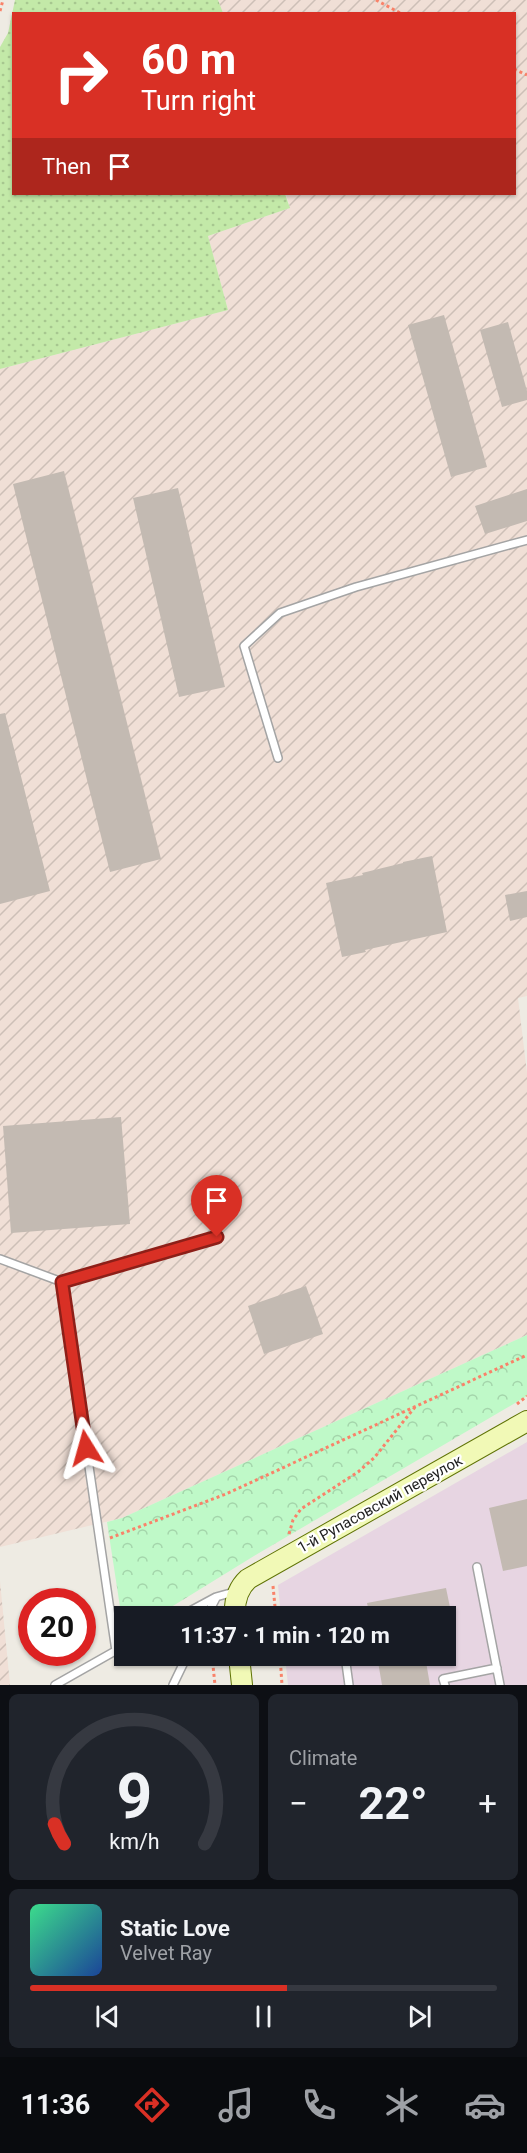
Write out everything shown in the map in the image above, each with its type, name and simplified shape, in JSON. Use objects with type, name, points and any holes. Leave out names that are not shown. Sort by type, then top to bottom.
[{"type":"street","name":"1-й Рупасовский переулок","points":[[238,1592],[248,1579],[527,1420]]},
{"type":"street","points":[[234,1606],[238,1592]]},
{"type":"street","points":[[240,1666],[242,1685]]},
{"type":"lane","points":[[278,758],[244,646],[280,613],[356,587],[527,540]]},
{"type":"lane","points":[[0,1259],[62,1282],[217,1237]]},
{"type":"lane","points":[[62,1282],[114,1637]]},
{"type":"lane","points":[[477,1567],[500,1685]]},
{"type":"lane","points":[[199,1606],[216,1597],[238,1592]]},
{"type":"lane","points":[[212,1606],[216,1597]]},
{"type":"lane","points":[[55,1685],[114,1652]]},
{"type":"lane","points":[[173,1685],[182,1666]]},
{"type":"lane","points":[[346,1666],[349,1685]]},
{"type":"lane","points":[[444,1685],[443,1679],[497,1668]]},
{"type":"path","points":[[0,11],[3,0]]},
{"type":"path","points":[[376,0],[398,12]]},
{"type":"path","points":[[100,1542],[226,1494],[527,1355]]},
{"type":"path","points":[[287,1541],[293,1520],[301,1509],[358,1472],[374,1458],[415,1407]]},
{"type":"path","points":[[273,1581],[275,1606]]},
{"type":"path","points":[[213,1666],[215,1685]]},
{"type":"path","points":[[281,1666],[282,1685]]},
{"type":"shaded area","points":[[218,0],[527,0],[527,996],[518,998],[527,1073],[527,1335],[122,1518],[0,1547],[0,369],[228,310],[208,236],[290,208],[286,195],[516,195],[516,12],[222,12]]},
{"type":"shaded area","points":[[527,1442],[527,1685],[288,1685],[286,1666],[456,1666],[456,1606],[280,1606],[278,1585]]},
{"type":"shaded area","points":[[0,1581],[10,1685],[0,1685]]},
{"type":"green space","points":[[15,0],[218,0],[223,12],[12,12]]},
{"type":"green space","points":[[12,14],[12,195],[285,195],[290,208],[208,236],[228,310],[0,369],[0,47],[8,33]]},
{"type":"green space","points":[[527,1335],[527,1396],[173,1606],[120,1606],[107,1522],[122,1518]]},
{"type":"building","points":[[444,315],[487,467],[451,477],[408,325]]},
{"type":"building","points":[[508,322],[527,391],[527,400],[502,407],[480,330]]},
{"type":"building","points":[[64,471],[161,859],[110,872],[13,484]]},
{"type":"building","points":[[178,488],[225,687],[179,697],[133,498]]},
{"type":"building","points":[[527,489],[527,521],[485,534],[475,506]]},
{"type":"building","points":[[5,713],[50,891],[0,904],[0,714]]},
{"type":"building","points":[[432,856],[447,932],[342,957],[326,883]]},
{"type":"building","points":[[527,891],[527,917],[510,921],[505,895]]},
{"type":"building","points":[[121,1117],[130,1224],[11,1233],[3,1126]]},
{"type":"building","points":[[306,1286],[323,1334],[264,1354],[248,1306]]},
{"type":"building","points":[[527,1499],[527,1566],[503,1571],[489,1508]]},
{"type":"building","points":[[446,1588],[450,1606],[368,1606],[367,1603]]},
{"type":"building","points":[[379,1666],[427,1666],[430,1685],[382,1685]]},
{"type":"route","points":[[86,1448],[62,1282],[217,1237]]}]
